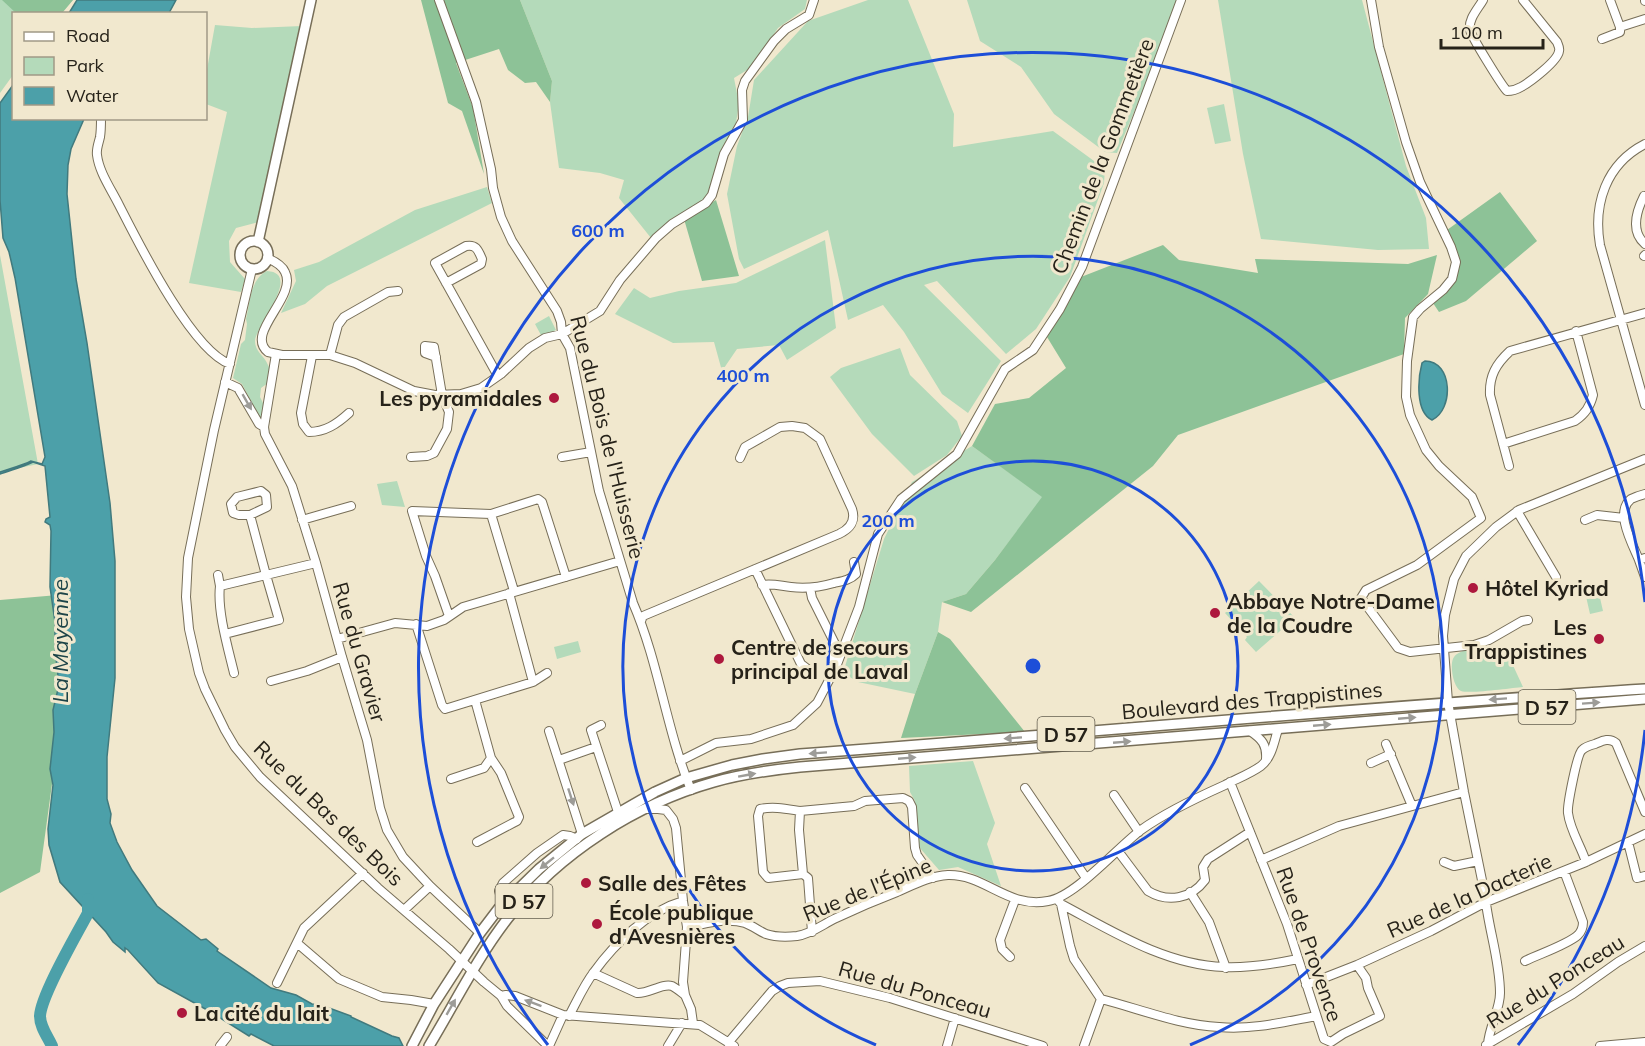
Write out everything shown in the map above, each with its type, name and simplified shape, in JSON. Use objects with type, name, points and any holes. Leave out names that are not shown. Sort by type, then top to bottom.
[{"type":"main road","points":[[258,242],[311,0]]},
{"type":"main road","points":[[249,242],[258,242],[265,246],[267,258],[264,265],[252,269],[244,265],[240,252],[249,242]]},
{"type":"main road","name":"Boulevard des Trappistines","points":[[686,778],[732,765],[800,754],[1448,702],[1645,689]]},
{"type":"main road","name":"Boulevard des Trappistines","points":[[691,790],[734,777],[800,767],[1645,699]]},
{"type":"main road","name":"D 57","points":[[415,1042],[434,1004],[480,933],[503,904],[539,869],[580,836],[618,812],[686,778]]},
{"type":"main road","name":"D 57","points":[[430,1045],[472,971],[509,917],[549,873],[596,838],[645,809],[691,790]]},
{"type":"street","name":"Rue du Bois de l'Huisserie","points":[[439,0],[476,102],[501,217],[512,241],[557,310],[562,334],[570,348],[599,491],[633,603],[651,651],[680,761],[691,790]]},
{"type":"street","points":[[267,258],[285,270],[288,282],[262,335],[262,344],[268,352],[312,356],[330,355],[355,363],[414,391],[442,395],[461,394],[481,388],[529,348],[545,338],[562,334],[600,311],[620,280],[657,237],[700,208],[712,195],[724,154],[743,120],[742,90],[746,81],[774,41],[786,29],[809,15],[814,0]]},
{"type":"street","name":"Chemin de la Gommetière","points":[[680,761],[716,743],[751,739],[793,725],[817,703],[836,667],[859,607],[878,534],[901,499],[957,454],[1005,369],[1033,350],[1060,309],[1082,267],[1181,0]]},
{"type":"street","points":[[1371,0],[1379,47],[1406,142],[1420,182],[1456,262],[1452,279],[1413,317],[1407,361],[1406,397],[1410,415],[1426,450],[1439,466],[1472,497],[1481,518],[1417,565],[1366,590],[1361,598],[1398,648],[1410,652],[1474,645],[1489,640],[1527,620]]},
{"type":"street","points":[[1483,0],[1472,18],[1470,30],[1507,91],[1521,87],[1554,61],[1559,53],[1557,42],[1523,0]]},
{"type":"street","points":[[1602,39],[1620,32],[1610,0]]},
{"type":"street","points":[[1620,27],[1645,19]]},
{"type":"street","points":[[101,120],[101,134],[96,153],[101,169],[136,238],[175,306],[191,328],[216,356],[230,364]]},
{"type":"street","points":[[1645,144],[1636,148],[1618,165],[1605,186],[1598,208],[1597,228],[1645,405]]},
{"type":"street","points":[[1644,196],[1635,218],[1640,238],[1645,244]]},
{"type":"street","points":[[446,283],[481,264],[482,259],[474,246],[466,246],[435,263],[446,283],[498,376]]},
{"type":"street","name":"Rue du Bas des Bois","points":[[252,269],[225,382],[188,558],[187,609],[199,673],[225,730],[263,781],[501,996],[507,1006],[548,1046]]},
{"type":"street","points":[[330,355],[338,325],[344,317],[388,292],[398,291]]},
{"type":"street","points":[[1509,466],[1490,395],[1489,383],[1492,372],[1500,360],[1510,351],[1645,313]]},
{"type":"street","points":[[1503,444],[1575,422],[1591,405],[1593,395],[1576,331]]},
{"type":"street","points":[[264,427],[276,354]]},
{"type":"street","points":[[312,356],[301,413],[303,424],[309,432],[320,432],[336,424],[349,413]]},
{"type":"street","points":[[411,457],[434,453],[447,429],[449,412],[442,395],[436,357]]},
{"type":"street","name":"Rue du Gravier","points":[[225,382],[238,388],[259,424],[264,427],[269,443],[292,486],[367,740],[380,807],[387,830],[403,857],[480,933]]},
{"type":"street","points":[[641,621],[643,616],[846,531],[851,525],[854,514],[820,439],[805,428],[780,427],[745,447],[740,458]]},
{"type":"street","points":[[562,457],[591,452]]},
{"type":"street","points":[[1486,1045],[1500,998],[1500,990],[1486,902],[1449,715],[1444,649],[1445,615],[1454,579],[1466,556],[1496,527],[1517,511],[1645,456]]},
{"type":"street","points":[[261,491],[266,495],[267,507],[250,515],[233,513],[231,504],[237,496],[261,491]]},
{"type":"street","points":[[1645,494],[1631,500],[1626,506],[1624,518],[1624,526],[1642,559],[1645,577]]},
{"type":"street","points":[[449,616],[412,511],[491,514],[538,499],[542,502],[566,577]]},
{"type":"street","points":[[302,520],[351,506]]},
{"type":"street","points":[[1517,511],[1556,577]]},
{"type":"street","points":[[491,514],[532,682]]},
{"type":"street","points":[[225,634],[279,620],[250,515]]},
{"type":"street","points":[[1585,520],[1597,515],[1624,518]]},
{"type":"street","points":[[337,639],[395,623],[427,626],[444,620],[462,607],[620,561]]},
{"type":"street","points":[[762,585],[810,588],[851,579],[856,574],[854,562]]},
{"type":"street","points":[[220,586],[316,563]]},
{"type":"street","points":[[755,569],[801,664],[814,674]]},
{"type":"street","points":[[218,575],[225,634],[234,673]]},
{"type":"street","points":[[810,588],[812,598],[837,648],[832,659]]},
{"type":"street","points":[[416,624],[442,705],[446,709],[532,682],[547,673]]},
{"type":"street","points":[[270,681],[307,671],[342,657]]},
{"type":"street","points":[[475,700],[491,758],[501,773],[519,817],[517,821],[477,842]]},
{"type":"street","points":[[601,724],[591,730],[618,812]]},
{"type":"street","points":[[1059,901],[1139,832],[1190,801],[1263,765],[1271,753],[1278,729]]},
{"type":"street","points":[[503,904],[499,891],[504,883],[537,854],[564,835],[580,836],[549,731]]},
{"type":"street","points":[[1250,731],[1262,739],[1267,751],[1266,760]]},
{"type":"street","points":[[1586,862],[1568,815],[1579,753],[1582,749],[1605,740],[1613,740],[1616,743],[1645,812]]},
{"type":"street","points":[[1386,744],[1412,806]]},
{"type":"street","points":[[559,760],[596,747]]},
{"type":"street","points":[[1371,763],[1390,754]]},
{"type":"street","points":[[451,779],[484,768],[491,758]]},
{"type":"street","name":"Rue de Provence","points":[[1230,782],[1287,924],[1324,1039],[1331,1042],[1380,1016],[1366,978],[1357,965]]},
{"type":"street","points":[[1025,788],[1086,878]]},
{"type":"street","points":[[1261,860],[1339,826],[1464,792]]},
{"type":"street","points":[[1114,795],[1139,832]]},
{"type":"street","points":[[812,932],[808,878],[803,874],[768,878],[763,872],[758,816],[760,809],[775,807],[801,811],[854,806],[865,801],[903,798],[909,801],[912,807],[917,855],[933,878]]},
{"type":"street","points":[[645,809],[666,810],[676,828],[687,927],[683,982],[693,1023]]},
{"type":"street","points":[[801,811],[799,830],[803,874]]},
{"type":"street","points":[[1118,851],[1148,891],[1155,895],[1181,898],[1205,880],[1203,867],[1208,859],[1250,832]]},
{"type":"street","name":"Rue de la Dacterie","points":[[1306,985],[1357,965],[1439,927],[1486,902],[1586,862],[1645,834]]},
{"type":"street","points":[[1628,842],[1636,878],[1645,876]]},
{"type":"street","points":[[1444,862],[1454,866],[1478,861]]},
{"type":"street","points":[[1525,961],[1567,941],[1579,934],[1583,928],[1583,922],[1564,871]]},
{"type":"street","points":[[277,983],[304,927],[363,873]]},
{"type":"street","name":"Rue de l'Épine","points":[[687,927],[733,921],[746,923],[766,934],[798,936],[812,932],[832,920],[926,879],[948,875],[964,876],[1015,900],[1059,901]]},
{"type":"street","points":[[405,910],[430,886]]},
{"type":"street","points":[[1190,892],[1209,922],[1226,968]]},
{"type":"street","points":[[1010,957],[1002,949],[1000,940],[1015,900]]},
{"type":"street","points":[[548,1046],[593,973],[624,939],[650,915],[683,901]]},
{"type":"street","points":[[1059,901],[1134,943],[1176,959],[1226,968],[1298,959]]},
{"type":"street","points":[[1059,901],[1074,959],[1101,999],[1183,1022],[1218,1028],[1270,1025],[1316,1016]]},
{"type":"street","points":[[297,943],[339,980],[382,997],[434,1004]]},
{"type":"street","name":"Rue du Ponceau","points":[[1486,1045],[1573,994],[1645,946]]},
{"type":"street","points":[[593,973],[637,993],[672,986],[685,995]]},
{"type":"street","name":"Rue du Ponceau","points":[[731,1044],[772,991],[788,983],[820,981],[870,993],[1043,1046]]},
{"type":"street","points":[[501,996],[515,996],[566,1016],[693,1023],[731,1044]]},
{"type":"street","points":[[1084,1046],[1101,999]]},
{"type":"street","points":[[946,1046],[955,1018]]},
{"type":"street","points":[[668,1046],[682,1023]]},
{"type":"street","points":[[220,1046],[227,1037]]},
{"type":"street","points":[[1600,1046],[1645,1042]]},
{"type":"green space","points":[[0,0],[73,0],[63,12],[12,12],[12,76],[0,93]]},
{"type":"green space","points":[[2,0],[73,0],[63,12],[15,12]]},
{"type":"green space","points":[[421,0],[520,0],[552,81],[550,102],[536,82],[525,83],[508,70],[499,49],[456,63],[473,108],[484,174],[462,111],[448,103]]},
{"type":"green space","points":[[520,0],[807,0],[805,9],[778,28],[752,67],[734,78],[739,104],[735,129],[721,150],[706,199],[651,238],[619,198],[624,180],[600,173],[559,168],[550,102],[552,81]]},
{"type":"green space","points":[[868,0],[908,0],[954,114],[953,147],[1053,131],[1105,169],[1104,183],[1070,277],[1036,329],[1006,354],[937,281],[924,285],[1001,361],[968,413],[942,394],[904,332],[883,305],[848,320],[828,230],[744,269],[739,259],[727,194],[737,146],[748,117],[754,80],[808,21]]},
{"type":"green space","points":[[967,0],[1177,0],[1117,153],[1105,152],[1054,114],[1021,67],[980,41]]},
{"type":"green space","points":[[1218,0],[1362,0],[1406,166],[1426,218],[1429,249],[1378,250],[1261,239],[1243,154]]},
{"type":"green space","points":[[215,25],[252,28],[302,26],[259,222],[236,228],[229,241],[230,262],[245,279],[241,292],[189,283],[227,112],[207,104],[207,69]]},
{"type":"green space","points":[[1224,104],[1231,141],[1215,144],[1207,108]]},
{"type":"green space","points":[[487,187],[492,203],[327,286],[305,304],[281,313],[296,281],[294,270],[319,262],[415,210]]},
{"type":"green space","points":[[1500,192],[1537,241],[1466,301],[1439,312],[1433,303],[1455,281],[1459,262],[1447,230]]},
{"type":"green space","points":[[716,200],[739,276],[702,281],[684,219]]},
{"type":"green space","points":[[825,240],[836,328],[787,360],[779,345],[737,349],[722,371],[714,342],[673,343],[615,314],[634,288],[650,298],[679,291],[736,283]]},
{"type":"green space","points":[[1163,245],[1179,260],[1258,273],[1255,259],[1408,264],[1437,255],[1428,294],[1405,318],[1404,354],[1178,435],[1153,466],[971,612],[942,602],[966,594],[995,560],[1042,497],[972,446],[995,404],[1029,398],[1066,368],[1047,337],[1081,277]]},
{"type":"green space","points":[[0,255],[38,464],[0,472]]},
{"type":"green space","points":[[267,271],[277,274],[280,281],[275,301],[255,341],[256,348],[270,372],[268,383],[261,388],[260,397],[264,405],[261,417],[259,417],[242,384],[233,378],[241,344],[245,340],[246,319],[254,285]]},
{"type":"green space","points":[[549,316],[556,330],[542,337],[535,324]]},
{"type":"green space","points":[[900,348],[910,375],[957,421],[962,436],[947,455],[914,476],[872,434],[830,377],[841,368]]},
{"type":"green space","points":[[972,446],[1043,497],[966,594],[942,602],[938,632],[915,694],[858,682],[843,673],[884,539],[912,482]]},
{"type":"green space","points":[[397,481],[405,507],[382,505],[377,484]]},
{"type":"green space","points":[[1259,581],[1295,618],[1256,652],[1245,640],[1247,637],[1225,613]]},
{"type":"green space","points":[[1598,589],[1603,611],[1590,614],[1585,592]]},
{"type":"green space","points":[[58,595],[64,696],[40,872],[0,893],[0,600]]},
{"type":"green space","points":[[938,632],[950,639],[1025,732],[901,738]]},
{"type":"green space","points":[[578,641],[581,652],[557,659],[554,647]]},
{"type":"green space","points":[[1494,645],[1504,646],[1523,687],[1473,692],[1458,689],[1453,675],[1454,657],[1464,651],[1485,646],[1487,650],[1495,648]]},
{"type":"green space","points":[[973,761],[995,823],[987,844],[1001,886],[958,867],[939,870],[919,847],[915,801],[910,792],[909,766]]},
{"type":"water","points":[[77,0],[176,0],[170,12],[70,12]]},
{"type":"water","name":"La Mayenne","points":[[12,86],[12,120],[84,120],[71,149],[67,194],[76,279],[110,503],[115,561],[115,678],[107,757],[107,799],[111,814],[110,823],[117,842],[132,870],[157,906],[201,940],[206,939],[218,949],[217,951],[271,988],[351,1016],[399,1038],[403,1046],[274,1046],[251,1034],[249,1036],[158,983],[128,950],[125,948],[125,952],[113,942],[60,882],[49,845],[48,829],[53,785],[50,769],[54,732],[53,710],[59,685],[50,587],[51,531],[50,525],[45,522],[50,517],[45,466],[33,462],[0,474],[0,472],[31,461],[42,464],[45,457],[15,278],[3,238],[0,200],[0,103]]},
{"type":"water","points":[[1425,361],[1434,363],[1441,369],[1447,387],[1444,407],[1432,420],[1423,410],[1419,394],[1422,363]]},
{"type":"waterway","points":[[52,1046],[41,1024],[42,1006],[68,949],[88,913],[88,899]]},
{"type":"place","name":"Les pyramidales","points":[[554,398]]},
{"type":"place","name":"Hôtel Kyriad","points":[[1473,588]]},
{"type":"place","name":"Abbaye Notre-Dame de la Coudre","points":[[1215,613]]},
{"type":"place","name":"Les Trappistines","points":[[1599,639]]},
{"type":"place","name":"Centre de secours principal de Laval","points":[[719,659]]},
{"type":"place","name":"Salle des Fêtes","points":[[586,883]]},
{"type":"place","name":"École publique d'Avesnières","points":[[597,924]]},
{"type":"place","name":"La cité du lait","points":[[182,1013]]}]
